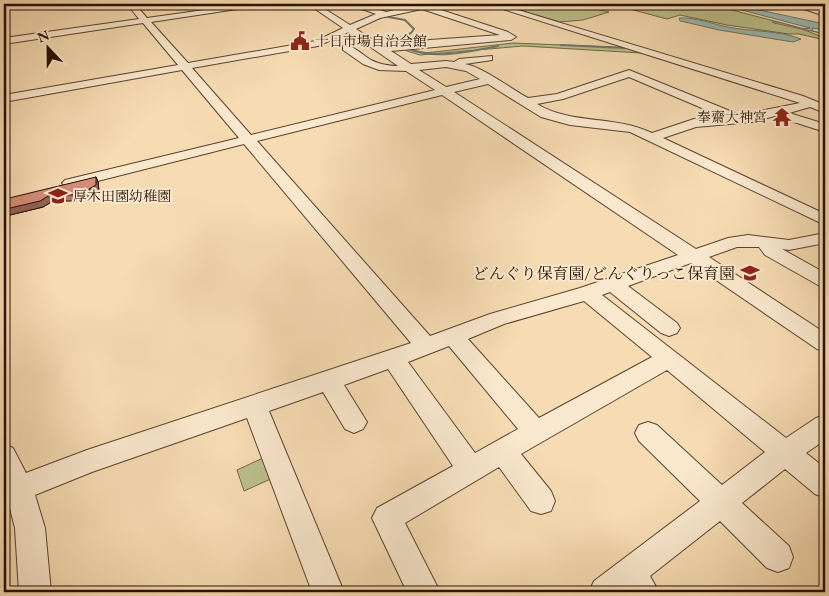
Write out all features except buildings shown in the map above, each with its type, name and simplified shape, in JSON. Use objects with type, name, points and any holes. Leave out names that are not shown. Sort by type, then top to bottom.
[{"type":"street","points":[[131,4],[426,346]]},
{"type":"street","points":[[312,4],[825,343]]},
{"type":"street","points":[[339,4],[355,4],[385,14]]},
{"type":"street","points":[[4,99],[318,43],[385,14],[434,4]]},
{"type":"street","points":[[491,4],[648,50],[800,98],[825,110]]},
{"type":"street","points":[[793,4],[825,14]]},
{"type":"street","points":[[821,4],[825,5]]},
{"type":"street","points":[[4,41],[244,6]]},
{"type":"street","points":[[382,50],[451,40],[513,38],[422,6]]},
{"type":"street","points":[[451,40],[445,36],[530,16]]},
{"type":"street","points":[[346,48],[367,62],[383,68],[410,68],[446,64],[464,65],[488,58]]},
{"type":"street","points":[[421,56],[447,58],[464,65],[545,114],[580,123],[625,126],[652,137],[825,220]]},
{"type":"street","points":[[528,102],[559,97],[629,73],[738,119]]},
{"type":"street","points":[[60,185],[491,80]]},
{"type":"street","points":[[652,137],[694,123],[778,113],[825,98]]},
{"type":"street","points":[[778,113],[825,128]]},
{"type":"street","points":[[19,488],[87,462],[329,381],[497,319],[587,293],[630,284],[692,256],[734,242],[748,240],[790,246],[825,238]]},
{"type":"street","points":[[766,243],[771,252],[825,281]]},
{"type":"street","points":[[630,284],[669,328]]},
{"type":"street","points":[[587,293],[825,485]]},
{"type":"street","points":[[453,336],[536,432]]},
{"type":"street","points":[[393,358],[471,470]]},
{"type":"street","points":[[424,592],[387,518],[502,451],[668,359]]},
{"type":"street","points":[[329,381],[354,422]]},
{"type":"street","points":[[254,406],[285,461],[328,592]]},
{"type":"street","points":[[626,586],[721,503],[785,453],[825,426]]},
{"type":"street","points":[[648,433],[778,557]]},
{"type":"street","points":[[502,451],[541,501]]},
{"type":"street","points":[[4,456],[19,488],[30,528],[35,592]]},
{"type":"green space","points":[[499,4],[578,4],[609,12],[583,20],[560,22]]},
{"type":"green space","points":[[611,4],[709,4],[797,27],[825,38],[825,40],[799,34],[727,25],[680,15],[667,19]]},
{"type":"green space","points":[[513,43],[637,48],[641,53],[523,46],[420,55],[400,47],[406,46],[411,50],[425,53]]},
{"type":"green space","points":[[265,457],[273,478],[244,491],[237,470]]},
{"type":"water","points":[[719,4],[731,4],[825,24],[825,30],[812,28],[813,31],[825,34],[774,23],[772,22],[806,29],[810,28]]},
{"type":"water","points":[[679,18],[698,20],[737,29],[783,34],[801,39],[793,42],[719,30],[680,21]]},
{"type":"waterway","points":[[254,4],[283,8],[305,8]]},
{"type":"waterway","points":[[331,6],[341,5]]},
{"type":"waterway","points":[[348,6],[365,10]]},
{"type":"waterway","points":[[383,16],[405,20],[414,29],[411,33],[398,39],[401,44]]},
{"type":"waterway","points":[[561,45],[625,48]]},
{"type":"waterway","points":[[406,48],[429,54],[452,54],[498,46]]},
{"type":"place","name":"十日市場自治会館","points":[[300,41]]},
{"type":"place","name":"奉齋大神宮","points":[[782,117]]},
{"type":"place","name":"厚木田園幼稚園","points":[[58,196]]},
{"type":"place","name":"どんぐり保育園/どんぐりっこ保育園","points":[[750,273]]}]
